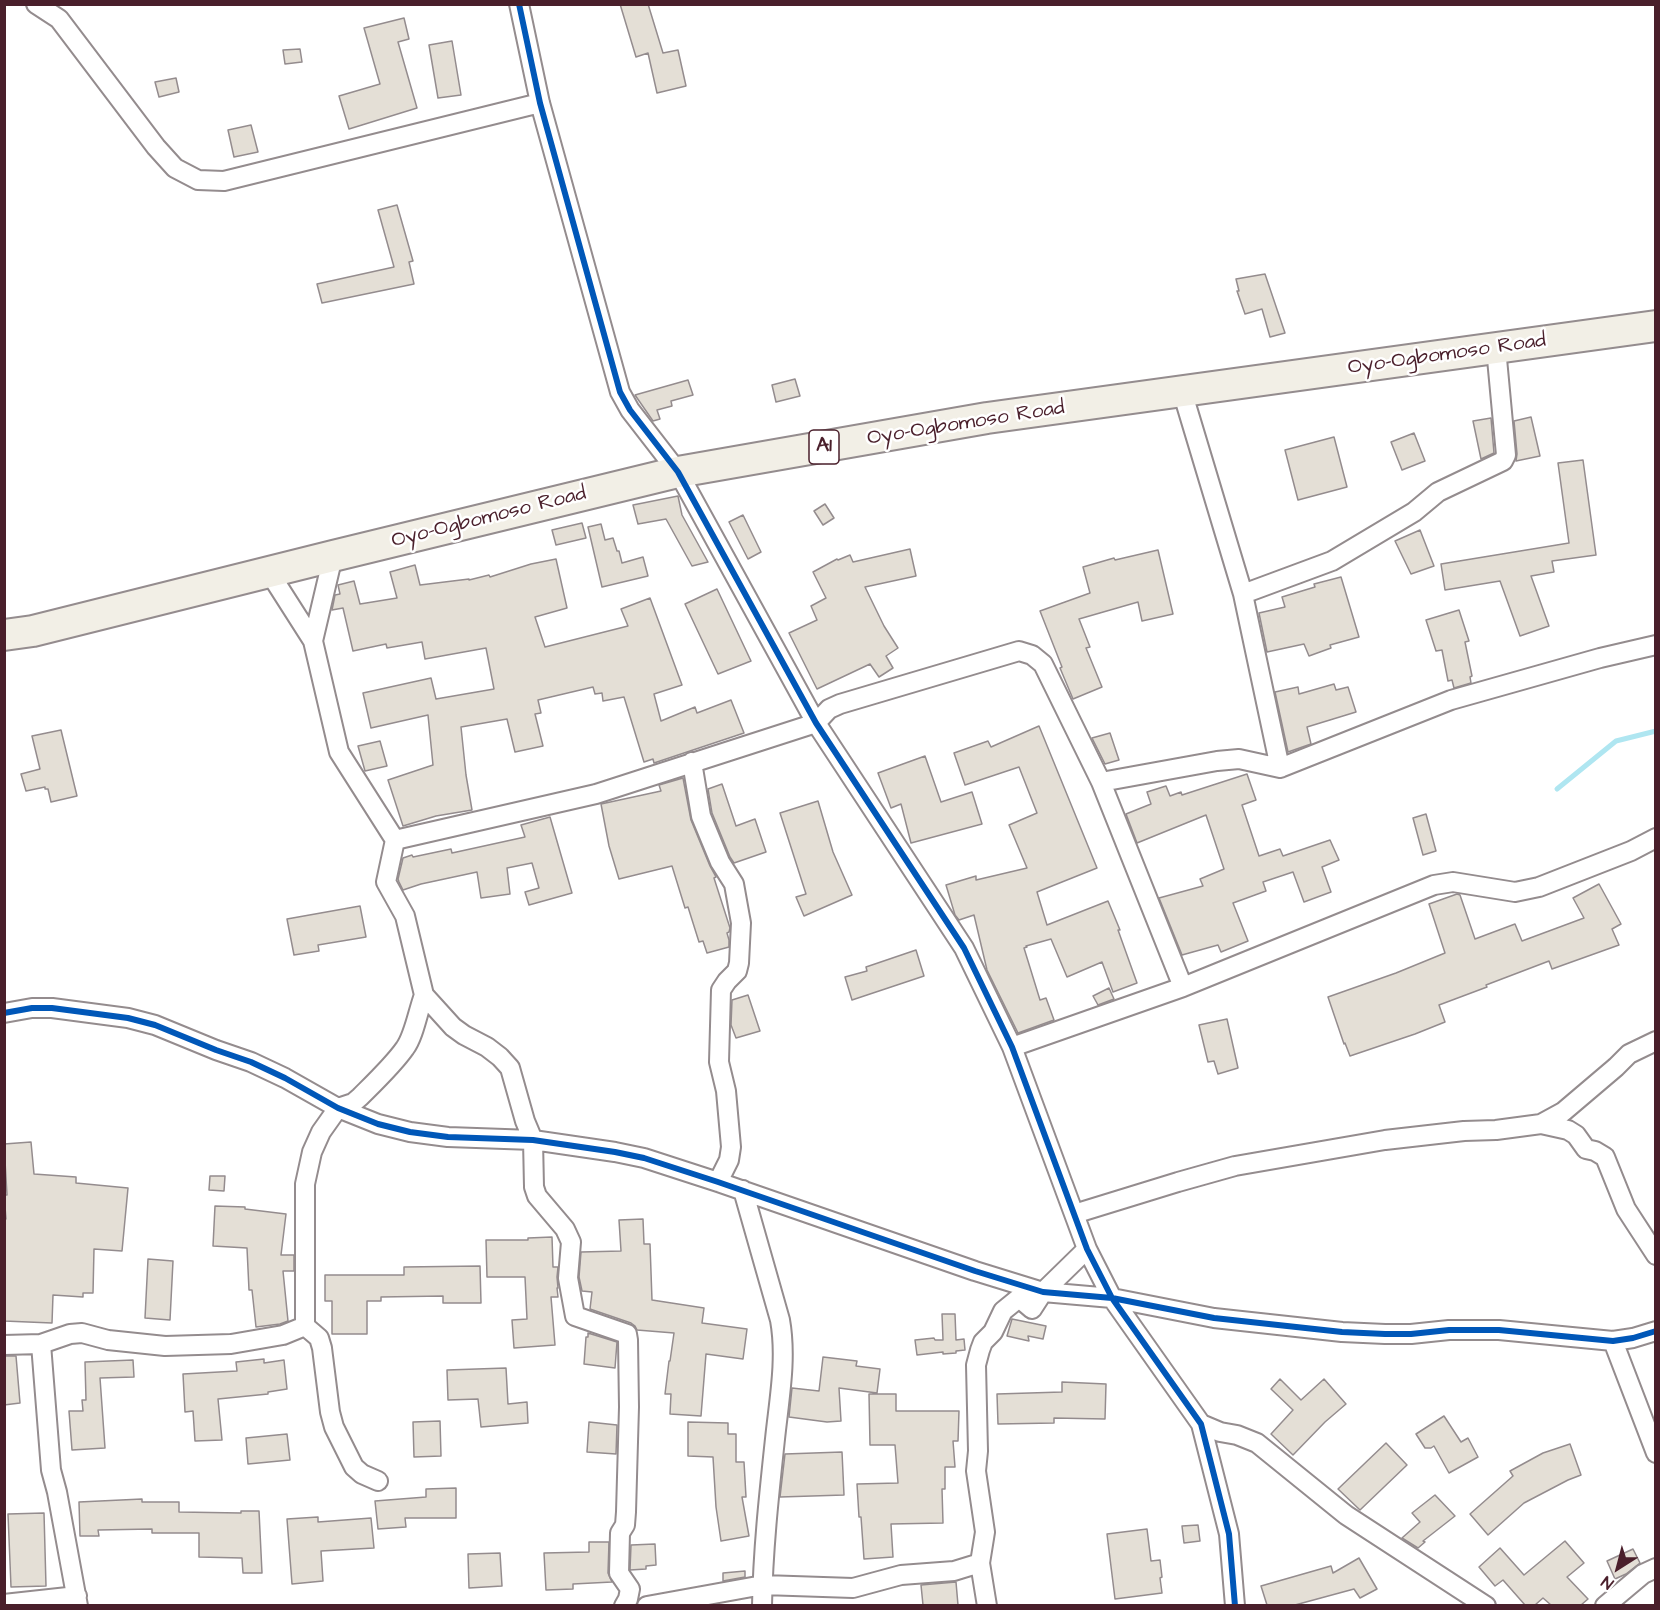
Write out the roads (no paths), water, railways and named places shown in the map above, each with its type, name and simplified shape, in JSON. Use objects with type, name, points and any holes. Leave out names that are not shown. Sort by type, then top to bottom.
[{"type":"highway","name":"Oyo-Ogbomoso Road","points":[[4,635],[33,631],[678,472],[987,418],[1656,326]]},
{"type":"street","points":[[519,4],[540,103],[620,392],[630,410],[678,472],[816,723],[964,948],[1012,1047],[1087,1249],[1112,1298],[1202,1424],[1229,1534],[1235,1605]]},
{"type":"street","points":[[39,5],[59,19],[174,168],[198,180],[224,181],[540,103]]},
{"type":"street","points":[[1243,594],[1332,561],[1414,512],[1438,492],[1503,461],[1506,455],[1496,348]]},
{"type":"street","points":[[1182,391],[1243,594],[1280,768]]},
{"type":"street","points":[[313,641],[333,556]]},
{"type":"street","points":[[269,572],[313,641],[339,752],[395,840],[386,882],[405,916],[424,995],[453,1027],[487,1047],[510,1068],[525,1121],[533,1140],[534,1187],[537,1196],[565,1229],[571,1242],[568,1278],[575,1316],[627,1334],[626,1512],[625,1525],[620,1533],[619,1573],[630,1589],[624,1605]]},
{"type":"street","points":[[1101,782],[1216,760],[1239,759],[1280,768],[1451,700],[1600,658],[1656,645]]},
{"type":"street","points":[[395,840],[596,794],[816,723],[829,709],[840,704],[1019,651],[1032,655],[1043,664],[1101,782],[1183,987]]},
{"type":"street","points":[[692,762],[700,816],[720,862],[734,884],[741,922],[738,971],[721,990],[719,1055],[726,1091],[731,1147],[729,1160],[718,1182]]},
{"type":"street","points":[[1012,1047],[1183,987],[1434,885],[1453,882],[1515,892],[1539,887],[1631,851],[1656,838]]},
{"type":"street","points":[[378,1481],[362,1474],[354,1467],[334,1427],[322,1348],[319,1338],[305,1326],[305,1184],[312,1152],[321,1132],[338,1108],[353,1103],[360,1097],[405,1048],[424,995]]},
{"type":"street","points":[[4,1013],[32,1008],[52,1008],[128,1018],[155,1025],[251,1062],[338,1108],[378,1125],[448,1137],[533,1140],[644,1158],[1043,1292],[1112,1298],[1215,1318],[1342,1332],[1411,1334],[1449,1330],[1499,1330],[1613,1341],[1656,1331]]},
{"type":"street","points":[[1541,1124],[1563,1112],[1629,1054],[1656,1041]]},
{"type":"street","points":[[1074,1214],[1235,1166],[1385,1140],[1541,1124],[1576,1134],[1586,1149],[1605,1157],[1626,1209],[1656,1255]]},
{"type":"street","points":[[743,1190],[783,1335],[782,1375],[765,1525],[762,1605]]},
{"type":"street","points":[[987,1605],[980,1563],[985,1532],[976,1471],[978,1451],[976,1365],[980,1350],[983,1342],[993,1332],[1003,1311],[1019,1298],[1032,1309],[1043,1292],[1087,1249]]},
{"type":"street","points":[[4,1345],[41,1344],[70,1334],[82,1333],[108,1340],[165,1346],[231,1344],[283,1335],[305,1326]]},
{"type":"street","points":[[1613,1341],[1656,1453]]},
{"type":"street","points":[[4,1604],[77,1601],[51,1470],[41,1344]]},
{"type":"street","points":[[1202,1424],[1257,1443],[1346,1515],[1486,1605]]},
{"type":"street","points":[[647,1605],[763,1585],[853,1588],[901,1575],[954,1571],[980,1563]]},
{"type":"street","points":[[1605,1605],[1643,1574],[1656,1568]]},
{"type":"waterway","points":[[1557,789],[1616,741],[1656,731]]}]
